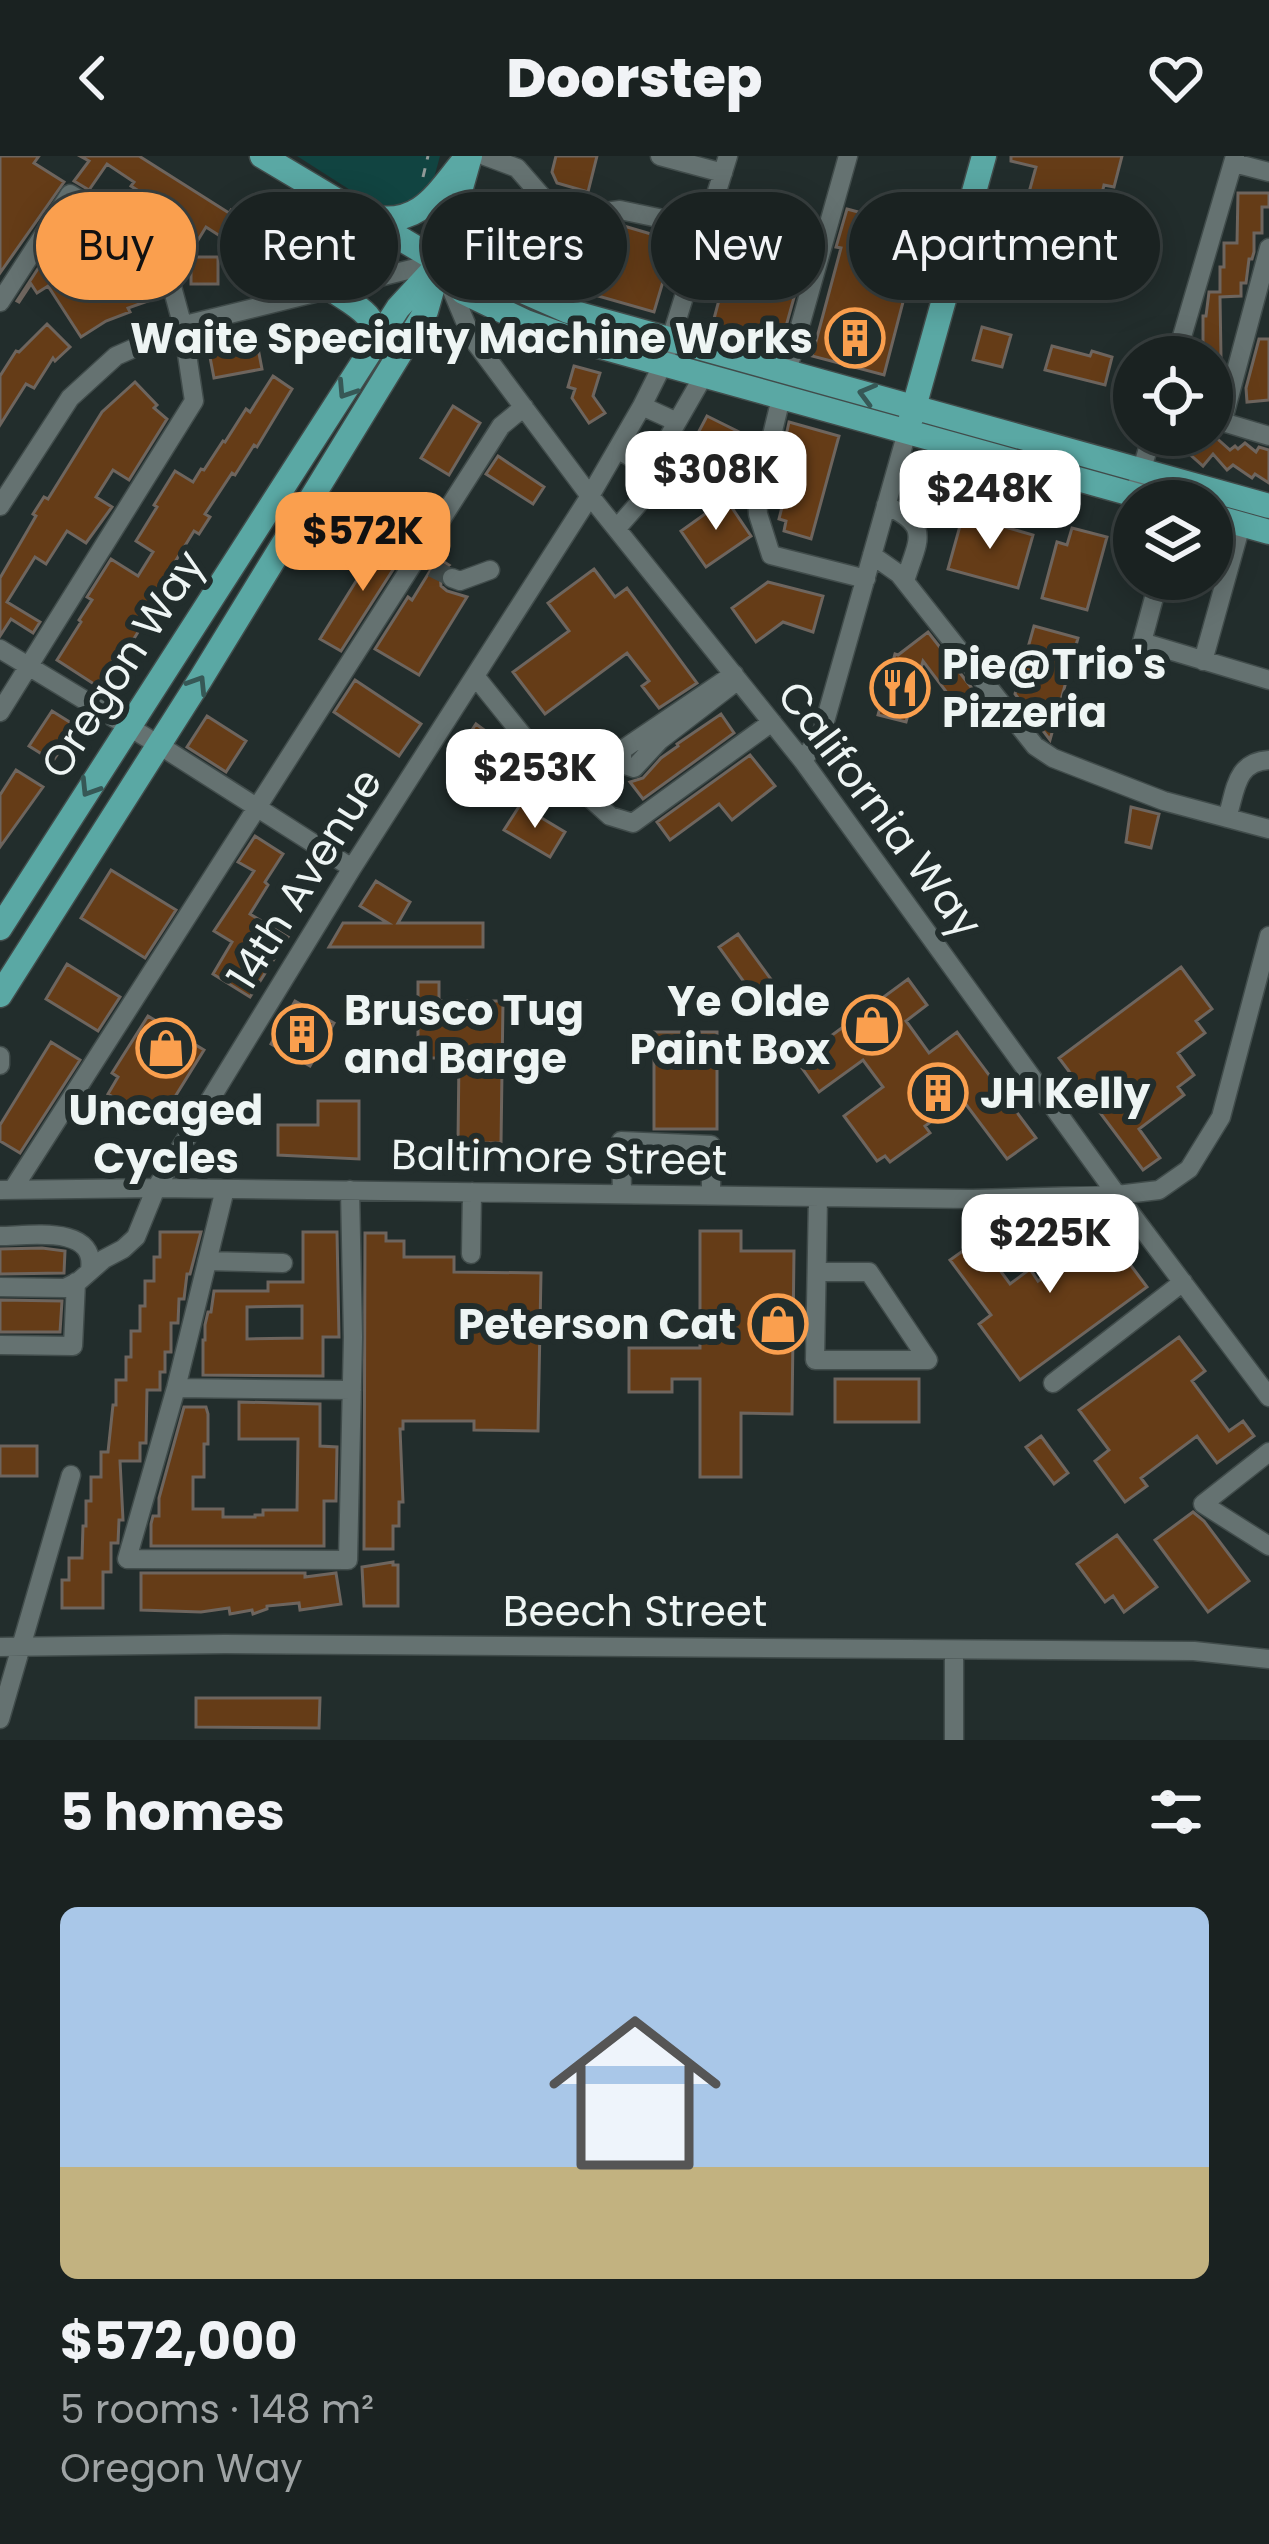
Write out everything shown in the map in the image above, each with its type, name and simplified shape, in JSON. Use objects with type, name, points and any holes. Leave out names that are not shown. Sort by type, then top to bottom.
[{"type":"main road","points":[[262,156],[322,192]]},
{"type":"main road","points":[[398,219],[422,211],[469,156]]},
{"type":"main road","points":[[459,192],[469,156]]},
{"type":"main road","points":[[911,419],[984,156]]},
{"type":"main road","name":"Oregon Way","points":[[0,928],[398,308],[422,282]]},
{"type":"main road","points":[[347,300],[376,325],[376,343]]},
{"type":"main road","name":"Oregon Way","points":[[0,995],[160,745],[429,300]]},
{"type":"main road","points":[[480,300],[573,339],[667,352],[704,375],[784,385]]},
{"type":"main road","points":[[541,300],[667,352],[1114,480]]},
{"type":"main road","points":[[1233,501],[1269,506]]},
{"type":"main road","points":[[1233,522],[1269,532]]},
{"type":"street","points":[[485,156],[518,168],[538,192]]},
{"type":"street","points":[[660,156],[725,165]]},
{"type":"street","points":[[848,156],[757,497],[771,555],[866,579]]},
{"type":"street","points":[[1182,336],[1234,159],[1269,172]]},
{"type":"street","points":[[0,302],[70,194],[162,250],[183,327],[194,401],[0,712]]},
{"type":"street","points":[[568,310],[594,221],[605,212],[620,210],[651,216]]},
{"type":"street","points":[[1269,248],[1224,416],[1226,423],[1269,436]]},
{"type":"street","points":[[0,506],[70,398],[116,356],[183,327],[288,300]]},
{"type":"street","name":"California Way","points":[[456,300],[472,338],[590,496],[803,761],[1269,1397]]},
{"type":"street","name":"14th Avenue","points":[[83,1276],[136,1237],[156,1188],[352,868],[590,496],[642,406],[684,300]]},
{"type":"street","points":[[616,528],[638,504],[651,469],[704,375]]},
{"type":"street","points":[[642,406],[677,422]]},
{"type":"street","points":[[6,1190],[424,563],[501,426],[524,407]]},
{"type":"street","points":[[803,761],[822,732],[911,419]]},
{"type":"street","points":[[617,449],[651,469]]},
{"type":"street","points":[[886,505],[916,524],[918,537],[905,581]]},
{"type":"street","points":[[1203,661],[1241,524]]},
{"type":"street","points":[[872,555],[905,581],[1035,746],[1053,758],[1164,801],[1269,829]]},
{"type":"street","points":[[452,578],[460,581],[490,570]]},
{"type":"street","points":[[1153,600],[1142,642],[1266,679],[1269,657]]},
{"type":"street","points":[[0,649],[352,868]]},
{"type":"street","points":[[475,676],[544,757],[610,816],[633,823],[772,722]]},
{"type":"street","points":[[736,677],[634,768],[622,764],[622,750],[736,677]]},
{"type":"street","points":[[1227,818],[1243,769],[1252,762],[1269,760]]},
{"type":"street","name":"Baltimore Street","points":[[6,1190],[973,1199],[1159,1190],[1189,1169],[1221,1117],[1269,936]]},
{"type":"street","points":[[622,1194],[621,1141],[711,1145],[711,1195]]},
{"type":"street","points":[[224,1189],[176,1388],[127,1559],[348,1561],[350,1190]]},
{"type":"street","points":[[471,1254],[472,1192]]},
{"type":"street","points":[[817,1272],[869,1272],[928,1360],[815,1360],[818,1197]]},
{"type":"street","points":[[0,1236],[62,1235],[88,1249],[92,1259],[83,1276],[73,1346],[0,1345]]},
{"type":"street","points":[[207,1261],[283,1263]]},
{"type":"street","points":[[0,1288],[65,1288],[83,1276]]},
{"type":"street","points":[[1053,1383],[1184,1282]]},
{"type":"street","points":[[176,1388],[352,1390]]},
{"type":"street","points":[[1269,1452],[1203,1504],[1269,1546]]},
{"type":"street","points":[[0,1719],[10,1647],[71,1475]]},
{"type":"street","name":"Beech Street","points":[[10,1647],[248,1644],[1194,1651],[1269,1659]]},
{"type":"street","points":[[954,1650],[954,1740]]},
{"type":"shaded area","points":[[297,156],[440,156],[433,182],[428,192],[422,192],[422,203],[398,208],[398,192],[353,192]]},
{"type":"building","points":[[0,156],[39,156],[34,163],[64,182],[57,192],[36,192],[36,222],[0,273]]},
{"type":"building","points":[[80,156],[139,156],[196,192],[140,192],[131,186],[134,182],[107,164],[89,190],[74,181],[89,161]]},
{"type":"building","points":[[556,156],[597,156],[588,192],[557,183],[552,172]]},
{"type":"building","points":[[1011,156],[1122,156],[1114,187],[1104,185],[1102,192],[1029,192],[1036,167],[1011,161]]},
{"type":"building","points":[[196,192],[220,207],[220,236],[206,227],[196,243]]},
{"type":"building","points":[[1238,193],[1269,193],[1269,207],[1262,207],[1262,233],[1254,233],[1254,252],[1246,283],[1241,283],[1241,296],[1220,297],[1221,336],[1203,336],[1209,292],[1220,292],[1224,243],[1237,243]]},
{"type":"building","name":"Waite Specialty Machine Works","points":[[849,210],[849,300],[904,300],[884,375],[812,356],[841,248],[836,247]]},
{"type":"building","points":[[627,227],[651,234],[651,300],[658,300],[654,312],[612,300],[627,300]]},
{"type":"building","points":[[196,257],[218,257],[218,284],[196,284]]},
{"type":"building","points":[[36,272],[36,292],[31,284],[17,301]]},
{"type":"building","points":[[57,300],[151,300],[128,308],[130,312],[81,337]]},
{"type":"building","points":[[719,300],[793,300],[780,348],[711,330]]},
{"type":"building","points":[[47,324],[70,347],[55,361],[53,358],[34,388],[26,384],[0,425],[0,376],[16,351]]},
{"type":"building","points":[[982,327],[1011,335],[1002,367],[973,360]]},
{"type":"building","points":[[1259,339],[1269,339],[1269,400],[1247,402],[1246,388]]},
{"type":"building","points":[[257,343],[262,369],[214,378],[209,352]]},
{"type":"building","points":[[1052,346],[1112,357],[1105,385],[1045,370]]},
{"type":"building","points":[[574,366],[600,373],[593,396],[605,413],[589,423],[572,398],[575,389],[568,387]]},
{"type":"building","points":[[273,376],[292,389],[257,447],[232,473],[205,514],[210,517],[199,534],[194,531],[167,575],[172,578],[123,656],[118,653],[97,686],[57,660],[111,559],[138,576],[153,552],[136,541],[175,471],[193,482]]},
{"type":"building","points":[[135,382],[167,419],[129,480],[113,470],[96,497],[112,507],[86,543],[67,531],[46,564],[35,557],[7,602],[40,622],[33,633],[11,619],[0,636],[0,578],[33,514],[44,497],[48,499],[102,412]]},
{"type":"building","points":[[453,406],[480,423],[449,475],[421,458]]},
{"type":"building","points":[[707,416],[745,435],[725,472],[707,463],[688,500],[668,490]]},
{"type":"building","points":[[789,422],[839,436],[811,539],[784,531],[786,521],[779,519],[782,507],[771,505]]},
{"type":"building","points":[[1245,443],[1256,452],[1259,447],[1269,450],[1269,483],[1233,465],[1227,470],[1215,456],[1233,456],[1233,448]]},
{"type":"building","points":[[498,456],[544,487],[533,504],[486,474]]},
{"type":"building","points":[[1192,456],[1211,456],[1203,466]]},
{"type":"building","points":[[975,474],[1063,498],[1058,518],[969,494]]},
{"type":"building","points":[[726,499],[751,536],[706,567],[681,531]]},
{"type":"building","points":[[963,515],[1033,535],[1018,588],[948,569]]},
{"type":"building","points":[[1072,528],[1107,537],[1087,610],[1042,598],[1057,542],[1067,545]]},
{"type":"building","points":[[383,538],[405,551],[341,651],[320,639]]},
{"type":"building","points":[[438,558],[449,565],[440,572],[441,586],[467,597],[419,675],[375,649]]},
{"type":"building","points":[[594,569],[615,597],[627,588],[697,683],[659,708],[642,686],[649,681],[627,653],[545,714],[513,672],[569,631],[548,603]]},
{"type":"building","points":[[768,582],[823,596],[813,632],[783,622],[756,642],[732,608]]},
{"type":"building","points":[[1034,626],[1078,638],[1050,740],[1015,694]]},
{"type":"building","points":[[928,632],[978,696],[960,710],[923,661],[906,722],[878,715],[895,654]]},
{"type":"building","points":[[355,680],[421,724],[399,756],[334,712]]},
{"type":"building","points":[[52,711],[76,726],[53,761],[29,746]]},
{"type":"building","points":[[721,714],[734,733],[643,799],[630,782],[643,778],[677,744]]},
{"type":"building","points":[[207,716],[246,741],[226,772],[187,747]]},
{"type":"building","points":[[476,724],[535,767],[516,795],[456,754]]},
{"type":"building","points":[[750,755],[775,786],[732,820],[719,804],[670,840],[657,822]]},
{"type":"building","points":[[16,770],[43,787],[0,847],[0,795]]},
{"type":"building","points":[[520,805],[565,832],[550,857],[504,830]]},
{"type":"building","points":[[1131,807],[1159,814],[1151,848],[1126,842]]},
{"type":"building","points":[[255,836],[283,854],[250,914],[288,937],[250,997],[213,974],[232,942],[214,931],[254,871],[238,862]]},
{"type":"building","points":[[111,870],[176,910],[145,958],[81,918]]},
{"type":"building","points":[[376,881],[410,902],[398,923],[483,923],[483,947],[329,947],[343,923],[388,923],[360,906]]},
{"type":"building","points":[[738,934],[781,993],[762,1007],[719,947]]},
{"type":"building","points":[[67,964],[120,997],[98,1031],[46,999]]},
{"type":"building","points":[[1181,967],[1212,1009],[1196,1021],[1205,1033],[1178,1053],[1194,1075],[1178,1087],[1184,1095],[1139,1129],[1160,1158],[1143,1170],[1059,1058]]},
{"type":"building","name":"JH Kelly","points":[[908,979],[927,1005],[906,1021],[929,1053],[957,1032],[1036,1138],[1007,1159],[962,1099],[925,1126],[930,1133],[890,1162],[885,1156],[877,1161],[844,1116],[883,1087],[863,1060],[819,1092],[797,1061]]},
{"type":"building","points":[[418,982],[439,982],[439,1001],[503,1001],[501,1143],[458,1143],[459,1058],[418,1058]]},
{"type":"building","name":"Brusco Tug and Barge","points":[[295,1001],[334,1023],[310,1066],[271,1044]]},
{"type":"building","points":[[148,1016],[204,1050],[168,1108],[164,1105],[153,1122],[108,1094],[118,1077],[112,1073]]},
{"type":"building","points":[[654,1032],[717,1032],[717,1129],[654,1129]]},
{"type":"building","points":[[51,1042],[80,1060],[20,1153],[0,1141],[0,1125]]},
{"type":"building","points":[[318,1101],[359,1101],[359,1159],[278,1155],[278,1125],[318,1125]]},
{"type":"building","points":[[700,1231],[741,1231],[741,1251],[794,1251],[792,1414],[741,1413],[741,1477],[700,1477],[700,1379],[672,1379],[672,1392],[629,1392],[629,1348],[700,1348]]},
{"type":"building","points":[[1105,1231],[1147,1287],[1020,1380],[979,1324],[991,1315],[950,1260],[978,1240],[1010,1284],[1030,1269],[1038,1281],[1060,1265],[1035,1232],[1089,1232],[1094,1239]]},
{"type":"building","points":[[160,1232],[201,1232],[184,1299],[179,1299],[178,1323],[171,1323],[171,1352],[165,1352],[160,1390],[147,1390],[146,1443],[140,1443],[140,1461],[120,1461],[123,1520],[119,1520],[118,1543],[111,1543],[111,1572],[103,1572],[103,1608],[62,1608],[62,1580],[69,1580],[69,1558],[82,1558],[91,1477],[101,1477],[101,1452],[108,1452],[116,1405],[116,1380],[126,1380],[131,1331],[140,1331],[145,1281],[154,1281]]},
{"type":"building","points":[[303,1232],[337,1232],[339,1337],[323,1337],[323,1376],[203,1375],[203,1340],[214,1291],[268,1291],[268,1282],[303,1282]],"holes":[[[302,1306],[302,1338],[247,1339],[247,1307]]]},
{"type":"building","points":[[365,1233],[386,1233],[386,1241],[404,1241],[404,1257],[454,1257],[454,1272],[541,1273],[538,1431],[474,1430],[474,1421],[403,1421],[403,1502],[399,1502],[399,1526],[393,1526],[393,1549],[364,1549]]},
{"type":"building","points":[[0,1249],[65,1251],[64,1273],[0,1274]]},
{"type":"building","points":[[0,1300],[62,1301],[60,1332],[0,1332]]},
{"type":"building","points":[[1179,1337],[1205,1371],[1192,1381],[1229,1431],[1243,1421],[1254,1436],[1217,1463],[1197,1436],[1141,1478],[1147,1486],[1125,1502],[1095,1461],[1109,1450],[1079,1410]]},
{"type":"building","points":[[835,1379],[919,1379],[919,1422],[835,1422]]},
{"type":"building","points":[[239,1402],[320,1404],[320,1446],[337,1447],[336,1501],[324,1501],[324,1546],[151,1546],[151,1524],[153,1516],[159,1516],[159,1498],[184,1407],[206,1407],[208,1414],[204,1477],[193,1477],[193,1509],[223,1509],[223,1517],[297,1510],[298,1439],[239,1439]]},
{"type":"building","points":[[1041,1436],[1068,1473],[1054,1484],[1026,1447]]},
{"type":"building","points":[[0,1446],[37,1446],[37,1476],[0,1476]]},
{"type":"building","points":[[1193,1512],[1249,1581],[1208,1612],[1155,1540]]},
{"type":"building","points":[[1117,1535],[1157,1587],[1124,1612],[1113,1596],[1105,1602],[1077,1564]]},
{"type":"building","points":[[398,1565],[398,1606],[364,1606],[362,1567]]},
{"type":"building","points":[[141,1573],[305,1573],[305,1577],[336,1573],[341,1604],[300,1610],[299,1603],[267,1606],[253,1614],[252,1610],[230,1614],[229,1608],[141,1610]]},
{"type":"building","points":[[196,1698],[320,1698],[319,1728],[196,1727]]},
{"type":"tunnel","points":[[432,568],[452,578]]},
{"type":"place","name":"Waite Specialty Machine Works","points":[[855,338]]},
{"type":"place","name":"Pie@Trio's Pizzeria","points":[[900,688]]},
{"type":"place","name":"Ye Olde Paint Box","points":[[872,1025]]},
{"type":"place","name":"Brusco Tug and Barge","points":[[302,1034]]},
{"type":"place","name":"Uncaged Cycles","points":[[166,1048]]},
{"type":"place","name":"JH Kelly","points":[[938,1093]]},
{"type":"place","name":"Peterson Cat","points":[[778,1324]]}]
